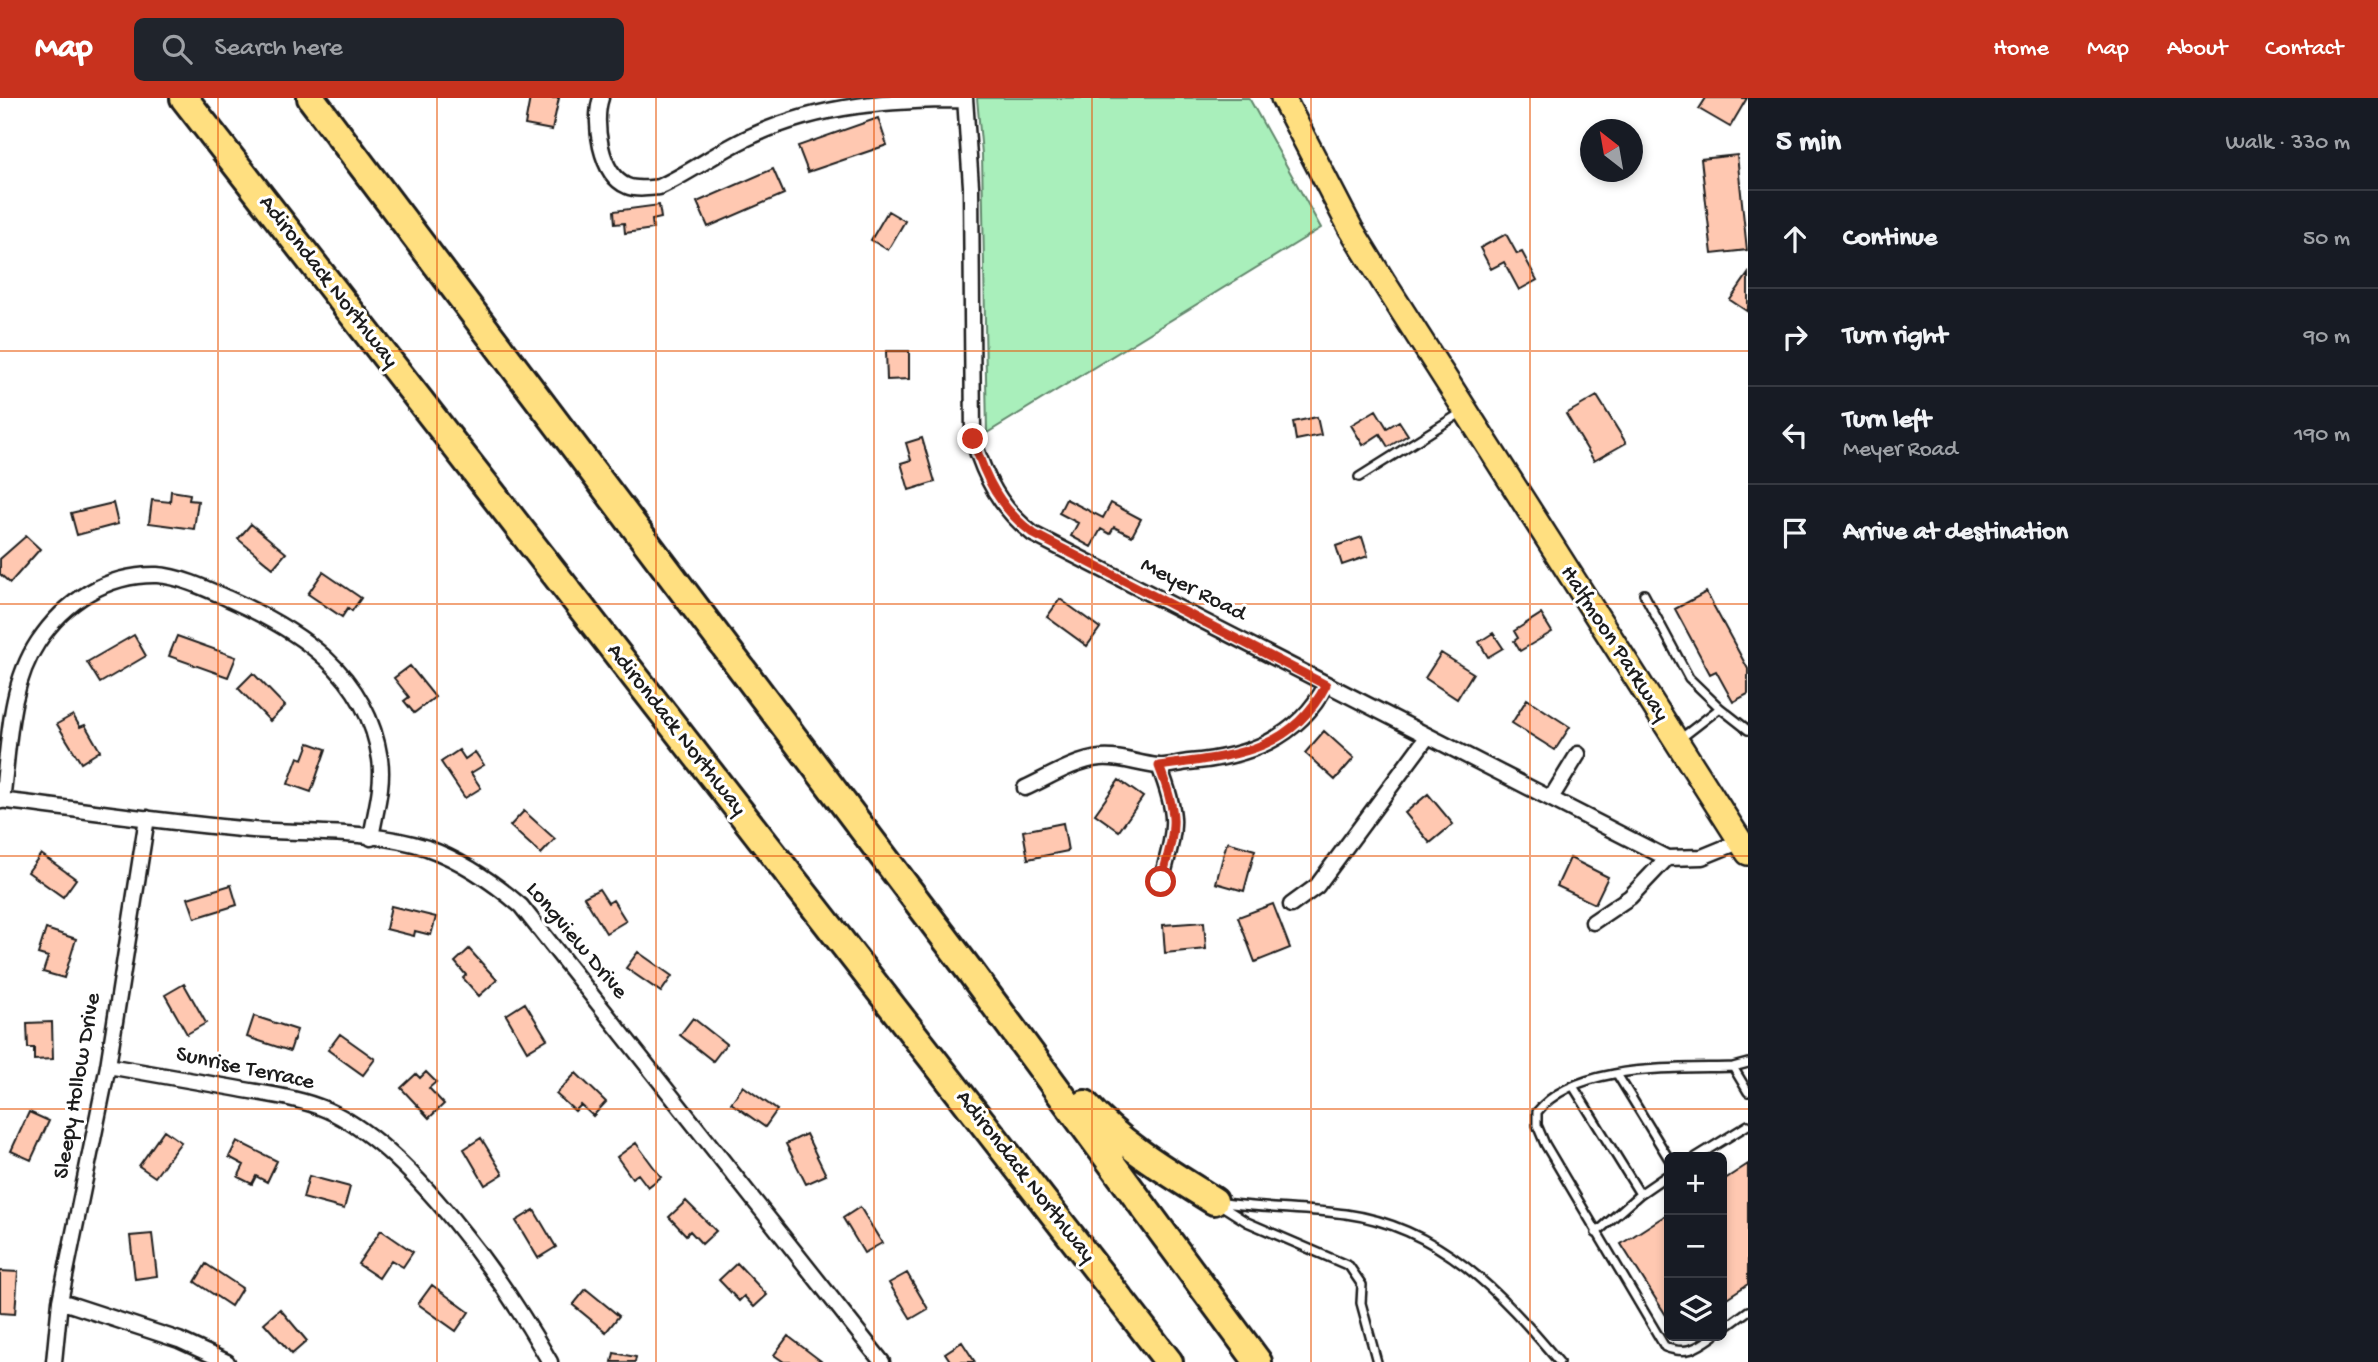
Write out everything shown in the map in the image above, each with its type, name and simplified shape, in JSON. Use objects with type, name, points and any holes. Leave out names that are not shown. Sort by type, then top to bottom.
[{"type":"highway","name":"Adirondack Northway","points":[[184,98],[1168,1362]]},
{"type":"highway","points":[[311,98],[969,970],[1258,1362]]},
{"type":"highway","points":[[969,970],[1103,1125],[1130,1148],[1214,1201]]},
{"type":"main road","name":"Halfmoon Parkway","points":[[1283,98],[1351,229],[1676,741],[1746,844]]},
{"type":"street","name":"Meyer Road","points":[[601,98],[597,111],[603,157],[617,179],[626,186],[642,189],[659,187],[752,135],[812,114],[886,100],[965,99],[971,186],[973,439],[992,490],[1017,521],[1034,534],[1667,858],[1702,857],[1746,844]]},
{"type":"street","points":[[1,801],[21,673],[38,642],[65,610],[92,589],[121,579],[159,575],[205,589],[283,625],[307,640],[330,661],[355,694],[369,722],[380,758],[381,775],[371,838]]},
{"type":"street","points":[[1025,788],[1096,758],[1119,757],[1159,766],[1217,760],[1272,743],[1293,729],[1315,707],[1326,685]]},
{"type":"street","points":[[1291,905],[1317,886],[1326,875],[1429,736]]},
{"type":"street","points":[[1551,798],[1578,754]]},
{"type":"street","points":[[1159,766],[1173,803],[1174,831],[1161,882]]},
{"type":"street","name":"Longview Drive","points":[[1,801],[252,830],[371,838],[423,847],[454,858],[491,880],[521,906],[882,1362]]},
{"type":"street","name":"Sleepy Hollow Drive","points":[[54,1362],[60,1301],[107,1066],[147,818]]},
{"type":"street","points":[[1593,922],[1630,897],[1667,858]]},
{"type":"street","name":"Sunrise Terrace","points":[[107,1066],[289,1098],[327,1110],[366,1133],[437,1200],[524,1316],[550,1362]]},
{"type":"street","points":[[60,1301],[179,1340],[226,1362]]},
{"type":"lane","points":[[1359,477],[1464,410]]},
{"type":"lane","points":[[1644,594],[1689,678],[1748,730]]},
{"type":"lane","points":[[1676,741],[1720,708]]},
{"type":"lane","points":[[1707,1341],[1695,1349],[1681,1353],[1664,1347],[1596,1233],[1537,1125],[1537,1112],[1545,1102],[1573,1086],[1617,1074],[1733,1067],[1748,1063]]},
{"type":"lane","points":[[1733,1067],[1748,1092]]},
{"type":"lane","points":[[1617,1074],[1665,1152]]},
{"type":"lane","points":[[1573,1086],[1640,1194]]},
{"type":"lane","points":[[1704,1152],[1748,1125]]},
{"type":"lane","points":[[1596,1233],[1640,1194],[1664,1177]]},
{"type":"lane","points":[[1214,1201],[1247,1222],[1349,1266],[1362,1285],[1361,1303],[1377,1362]]},
{"type":"lane","points":[[1214,1201],[1258,1209],[1346,1214],[1387,1223],[1423,1238],[1488,1283],[1559,1362]]},
{"type":"lane","points":[[1727,1326],[1748,1311]]},
{"type":"green space","points":[[977,98],[1249,98],[1321,228],[987,433],[982,154]]},
{"type":"building","points":[[530,98],[559,98],[552,130],[525,125]]},
{"type":"building","points":[[1706,98],[1747,98],[1730,127],[1699,109]]},
{"type":"building","points":[[878,118],[887,145],[808,172],[798,146]]},
{"type":"building","points":[[1737,155],[1747,250],[1712,254],[1701,159]]},
{"type":"building","points":[[773,169],[784,194],[708,227],[697,202]]},
{"type":"building","points":[[659,205],[661,218],[652,220],[653,229],[625,233],[624,223],[615,224],[614,211]]},
{"type":"building","points":[[888,211],[905,221],[888,250],[871,240]]},
{"type":"building","points":[[1506,234],[1517,254],[1522,252],[1537,280],[1519,290],[1504,262],[1491,269],[1480,248]]},
{"type":"building","points":[[1748,274],[1748,312],[1730,300]]},
{"type":"building","points":[[886,351],[909,351],[909,379],[887,380]]},
{"type":"building","points":[[1597,396],[1626,443],[1594,461],[1566,414]]},
{"type":"building","points":[[1376,410],[1387,428],[1399,421],[1408,435],[1388,447],[1380,434],[1363,445],[1351,425]]},
{"type":"building","points":[[1317,417],[1321,435],[1296,440],[1293,422]]},
{"type":"building","points":[[922,438],[935,482],[909,490],[901,463],[911,460],[906,443]]},
{"type":"building","points":[[171,491],[190,494],[189,500],[198,501],[194,529],[149,523],[152,500],[170,502]]},
{"type":"building","points":[[1066,499],[1103,518],[1111,503],[1141,519],[1132,536],[1114,527],[1110,534],[1101,529],[1091,547],[1071,536],[1078,523],[1059,513]]},
{"type":"building","points":[[113,503],[118,524],[77,535],[71,513]]},
{"type":"building","points":[[251,524],[286,553],[273,568],[238,539]]},
{"type":"building","points":[[26,536],[40,549],[10,583],[0,574],[0,559]]},
{"type":"building","points":[[1362,537],[1368,556],[1342,565],[1336,546]]},
{"type":"building","points":[[323,572],[361,598],[352,611],[348,608],[342,617],[308,594]]},
{"type":"building","points":[[1706,592],[1748,669],[1748,694],[1733,702],[1716,671],[1710,674],[1675,609]]},
{"type":"building","points":[[1060,599],[1100,628],[1087,646],[1047,617]]},
{"type":"building","points":[[1541,614],[1552,632],[1520,651],[1514,641],[1518,638],[1514,631]]},
{"type":"building","points":[[1493,633],[1503,648],[1488,657],[1479,642]]},
{"type":"building","points":[[134,635],[146,656],[100,683],[87,662]]},
{"type":"building","points":[[177,636],[236,657],[228,677],[169,656]]},
{"type":"building","points":[[1441,653],[1473,673],[1457,699],[1425,678]]},
{"type":"building","points":[[410,666],[435,697],[414,713],[404,701],[409,697],[394,678]]},
{"type":"building","points":[[253,673],[285,706],[270,721],[238,688]]},
{"type":"building","points":[[1527,699],[1570,727],[1555,750],[1512,723]]},
{"type":"building","points":[[73,715],[80,727],[85,725],[100,751],[81,763],[57,724]]},
{"type":"building","points":[[1324,731],[1354,758],[1335,780],[1305,753]]},
{"type":"building","points":[[309,743],[326,749],[311,792],[288,784],[298,757],[303,759]]},
{"type":"building","points":[[459,750],[465,759],[475,752],[484,765],[471,773],[481,788],[465,798],[441,762]]},
{"type":"building","points":[[1119,780],[1143,797],[1119,831],[1095,814]]},
{"type":"building","points":[[1428,794],[1453,824],[1430,843],[1405,813]]},
{"type":"building","points":[[524,811],[555,839],[541,854],[510,826]]},
{"type":"building","points":[[1063,823],[1068,851],[1028,859],[1023,831]]},
{"type":"building","points":[[1227,842],[1255,850],[1244,891],[1216,883]]},
{"type":"building","points":[[41,854],[76,879],[63,897],[28,872]]},
{"type":"building","points":[[1570,858],[1608,877],[1595,904],[1557,886]]},
{"type":"building","points":[[231,885],[237,905],[195,918],[188,898]]},
{"type":"building","points":[[599,889],[608,903],[613,900],[626,921],[606,933],[584,897]]},
{"type":"building","points":[[1273,904],[1290,948],[1255,962],[1238,917]]},
{"type":"building","points":[[391,906],[436,917],[431,935],[415,931],[414,936],[386,929]]},
{"type":"building","points":[[1204,922],[1206,949],[1165,953],[1163,925]]},
{"type":"building","points":[[46,929],[76,939],[64,978],[43,972],[48,957],[38,954]]},
{"type":"building","points":[[469,949],[497,980],[479,996],[463,978],[466,975],[455,962]]},
{"type":"building","points":[[638,952],[672,976],[661,992],[626,968]]},
{"type":"building","points":[[184,984],[206,1023],[187,1034],[165,995]]},
{"type":"building","points":[[525,1003],[547,1039],[527,1051],[506,1015]]},
{"type":"building","points":[[254,1016],[297,1030],[290,1051],[247,1037]]},
{"type":"building","points":[[693,1018],[726,1044],[713,1061],[680,1035]]},
{"type":"building","points":[[52,1022],[53,1059],[34,1060],[34,1048],[28,1048],[27,1023]]},
{"type":"building","points":[[340,1034],[375,1059],[363,1075],[328,1050]]},
{"type":"building","points":[[426,1072],[436,1082],[429,1088],[444,1104],[429,1118],[401,1088],[416,1074],[420,1078]]},
{"type":"building","points":[[576,1073],[606,1102],[593,1116],[581,1105],[575,1111],[556,1094]]},
{"type":"building","points":[[743,1086],[777,1110],[765,1127],[731,1103]]},
{"type":"building","points":[[29,1112],[49,1121],[31,1160],[11,1151]]},
{"type":"building","points":[[164,1130],[181,1142],[155,1177],[139,1166]]},
{"type":"building","points":[[806,1134],[826,1175],[806,1184],[786,1144]]},
{"type":"building","points":[[481,1138],[503,1174],[485,1185],[464,1149]]},
{"type":"building","points":[[237,1141],[277,1161],[267,1182],[256,1176],[252,1184],[238,1177],[244,1165],[229,1157]]},
{"type":"building","points":[[636,1143],[661,1177],[648,1187],[638,1174],[632,1178],[617,1157]]},
{"type":"building","points":[[1748,1164],[1748,1284],[1727,1298],[1727,1215],[1727,1178]]},
{"type":"building","points":[[309,1176],[350,1187],[344,1209],[303,1198]]},
{"type":"building","points":[[686,1201],[716,1231],[702,1244],[690,1231],[686,1235],[669,1217]]},
{"type":"building","points":[[860,1207],[882,1243],[864,1253],[843,1218]]},
{"type":"building","points":[[534,1210],[556,1247],[538,1258],[516,1221]]},
{"type":"building","points":[[1664,1216],[1664,1312],[1621,1244]]},
{"type":"building","points":[[381,1230],[413,1252],[403,1267],[391,1260],[379,1278],[358,1264]]},
{"type":"building","points":[[152,1234],[157,1276],[135,1279],[130,1236]]},
{"type":"building","points":[[737,1263],[767,1295],[754,1307],[744,1296],[739,1301],[719,1280]]},
{"type":"building","points":[[206,1264],[242,1288],[231,1306],[195,1282]]},
{"type":"building","points":[[0,1271],[18,1272],[15,1314],[0,1313]]},
{"type":"building","points":[[907,1273],[928,1309],[911,1319],[889,1283]]},
{"type":"building","points":[[432,1285],[469,1312],[456,1331],[418,1304]]},
{"type":"building","points":[[586,1289],[619,1316],[606,1332],[573,1305]]},
{"type":"building","points":[[280,1309],[307,1341],[292,1354],[264,1323]]},
{"type":"building","points":[[788,1336],[821,1361],[784,1362],[774,1355]]},
{"type":"building","points":[[962,1342],[975,1362],[951,1362],[945,1353]]},
{"type":"building","points":[[614,1353],[636,1357],[635,1362],[612,1362]]},
{"type":"route","points":[[973,439],[984,476],[992,490],[1017,521],[1034,534],[1326,685],[1315,707],[1293,729],[1272,743],[1217,760],[1159,766],[1173,803],[1174,831],[1161,882]]}]
